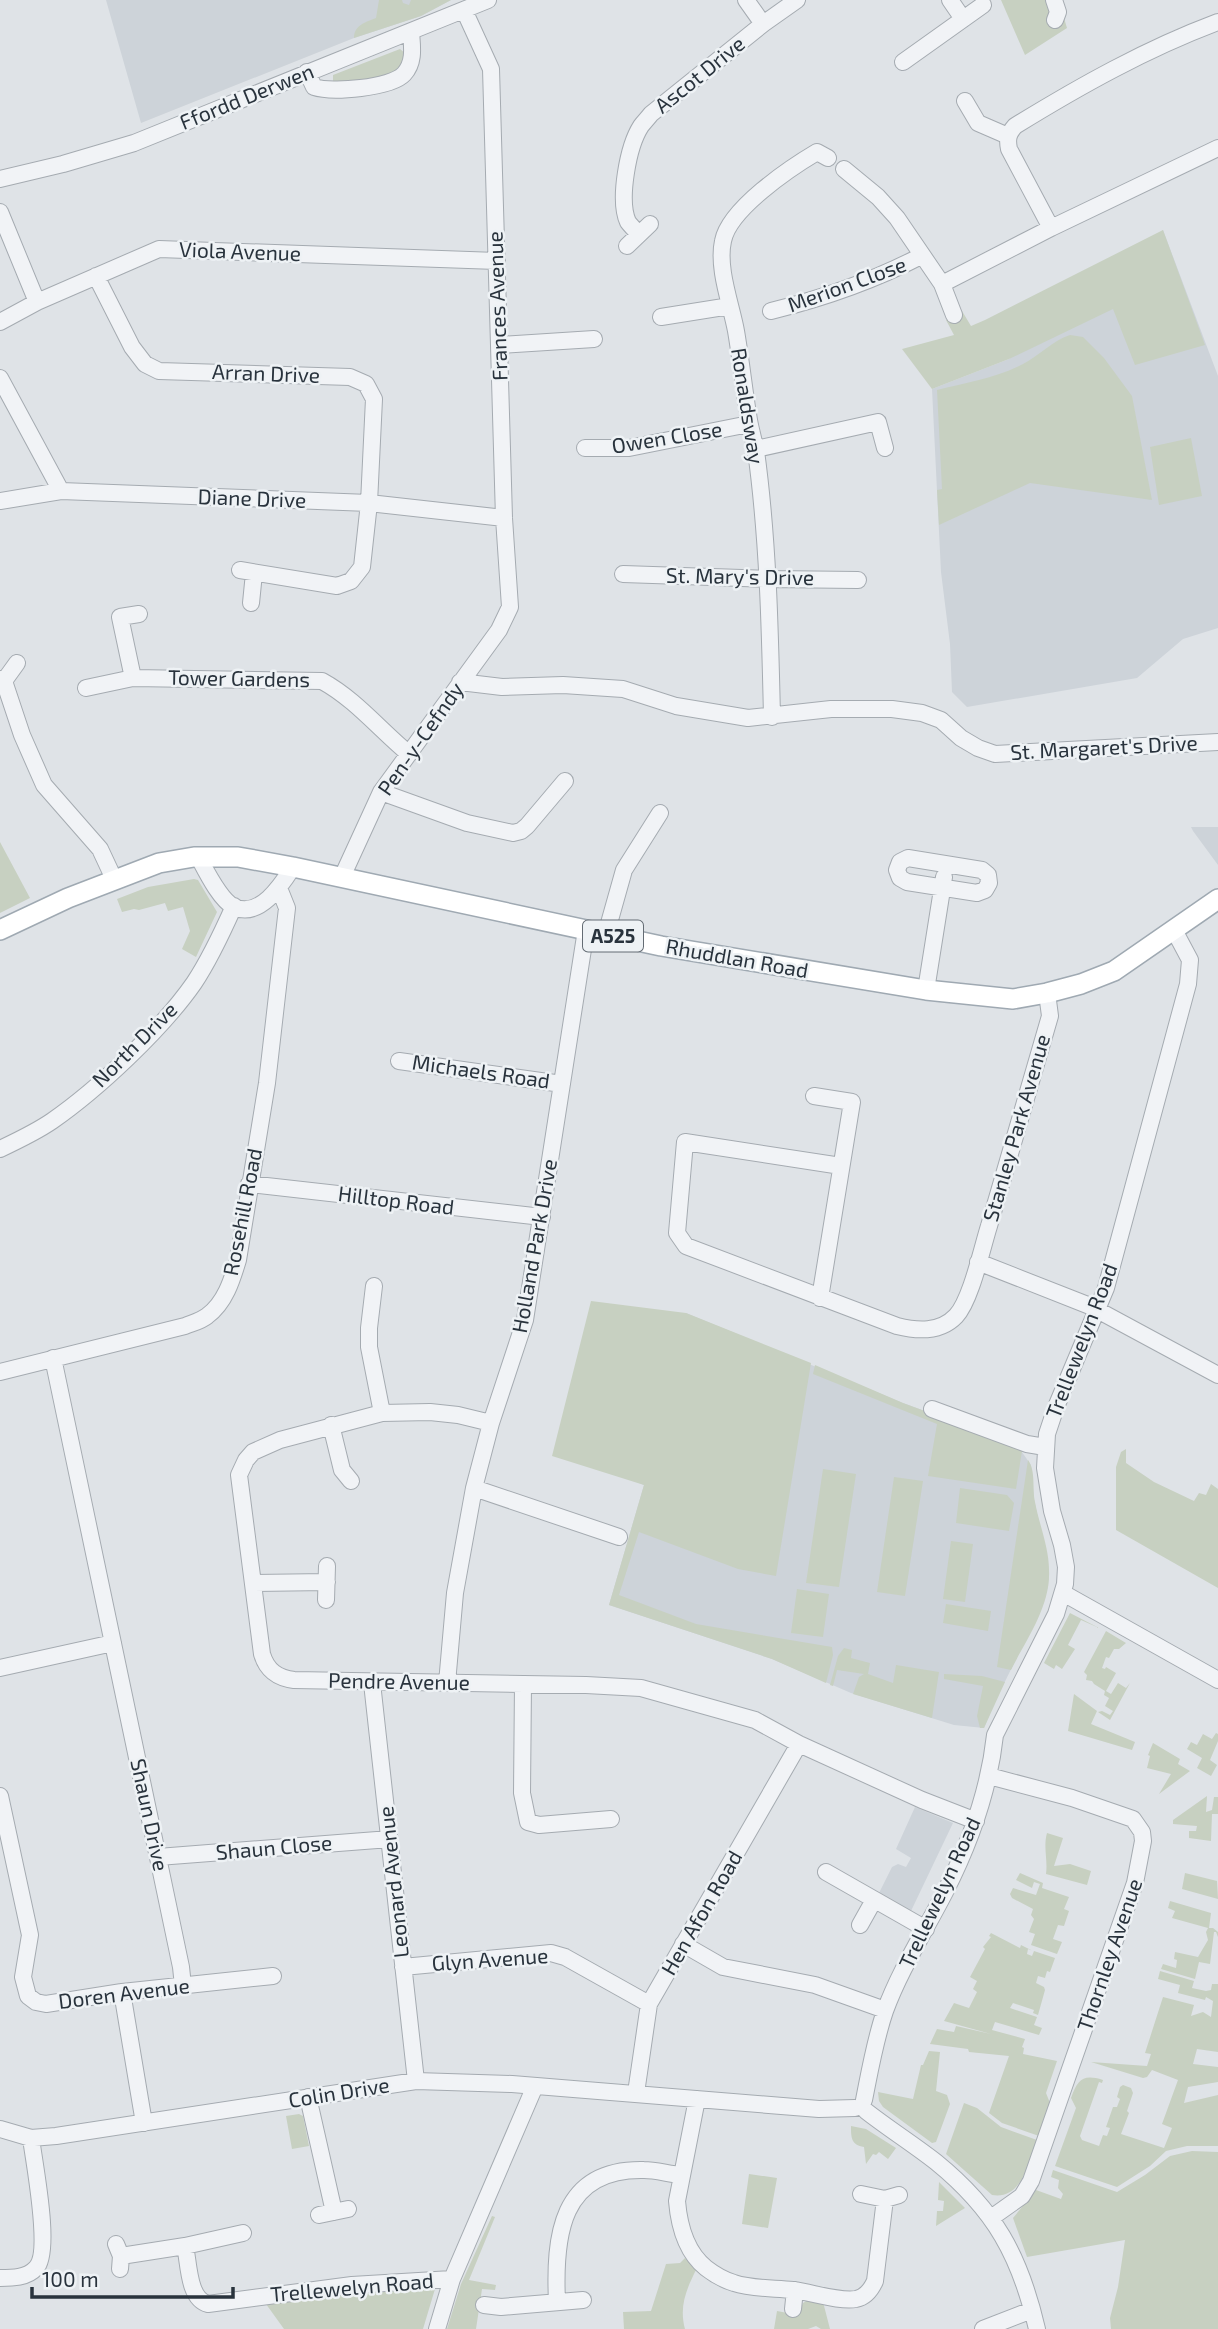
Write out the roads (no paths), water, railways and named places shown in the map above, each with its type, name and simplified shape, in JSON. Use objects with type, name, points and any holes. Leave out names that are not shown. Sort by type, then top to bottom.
[{"type":"main road","name":"Rhuddlan Road","points":[[0,930],[68,898],[159,863],[194,857],[237,857],[736,959],[926,990],[1013,999],[1081,984],[1114,971],[1218,899]]},
{"type":"street","name":"Ffordd Derwen","points":[[0,178],[101,154],[134,143],[488,0]]},
{"type":"street","name":"Ascot Drive","points":[[627,246],[645,229],[629,223],[624,210],[624,190],[632,147],[640,127],[651,114],[763,24],[746,0]]},
{"type":"street","points":[[763,24],[797,0]]},
{"type":"street","points":[[950,0],[963,19]]},
{"type":"street","points":[[1054,0],[1058,12],[1055,20]]},
{"type":"street","points":[[902,62],[983,5]]},
{"type":"street","name":"Frances Avenue","points":[[464,10],[491,69],[503,518],[510,607]]},
{"type":"street","points":[[1051,229],[1009,149],[1008,135],[1015,126],[1126,62],[1218,22]]},
{"type":"street","points":[[307,72],[314,87],[323,90],[346,91],[396,79],[404,74],[412,57],[411,32]]},
{"type":"street","points":[[908,37],[919,50]]},
{"type":"street","points":[[965,100],[978,123],[1008,135]]},
{"type":"street","points":[[942,284],[1218,148]]},
{"type":"street","name":"Ronaldsway","points":[[772,717],[769,579],[756,449],[749,424],[736,329],[730,306],[723,241],[741,209],[797,164],[817,152],[828,158]]},
{"type":"street","points":[[844,169],[878,197],[897,218],[942,284],[954,315]]},
{"type":"street","points":[[0,212],[37,302]]},
{"type":"street","name":"Viola Avenue","points":[[0,322],[37,302],[159,249],[496,261]]},
{"type":"street","name":"Merion Close","points":[[771,312],[852,288],[890,273],[921,256]]},
{"type":"street","name":"Arran Drive","points":[[96,276],[132,347],[145,364],[159,371],[350,377],[366,384],[374,399],[369,503],[362,567],[351,581],[337,586],[247,572],[251,603]]},
{"type":"street","points":[[661,317],[730,306]]},
{"type":"street","points":[[499,345],[594,339]]},
{"type":"street","points":[[0,378],[61,491]]},
{"type":"street","points":[[756,449],[878,422],[885,448]]},
{"type":"street","name":"Owen Close","points":[[585,449],[629,448],[749,424]]},
{"type":"street","name":"Diane Drive","points":[[0,501],[61,491],[369,503],[503,518]]},
{"type":"street","name":"St. Mary's Drive","points":[[623,574],[858,580]]},
{"type":"street","points":[[116,599],[133,678]]},
{"type":"street","name":"Pen-y-Cefndy","points":[[342,877],[381,792],[499,631],[510,607]]},
{"type":"street","points":[[120,617],[139,614]]},
{"type":"street","points":[[17,663],[2,680],[22,736],[44,785],[100,849],[114,879]]},
{"type":"street","name":"Tower Gardens","points":[[86,688],[133,678],[322,681],[339,690],[409,754]]},
{"type":"street","name":"St. Margaret's Drive","points":[[460,682],[502,687],[563,685],[623,689],[676,706],[748,718],[831,709],[892,709],[922,713],[941,720],[961,738],[995,754],[1218,742]]},
{"type":"street","points":[[381,792],[467,823],[513,833],[522,831],[527,826],[565,781]]},
{"type":"street","name":"Holland Park Drive","points":[[447,1683],[455,1593],[474,1488],[491,1423],[525,1320],[562,1084],[596,932],[624,870],[660,813]]},
{"type":"street","points":[[199,858],[215,885],[234,906],[249,908],[270,897],[293,867]]},
{"type":"street","points":[[908,858],[982,870],[988,875],[989,883],[985,890],[977,893],[943,888],[903,881],[897,870],[900,862],[908,858]]},
{"type":"street","points":[[926,990],[946,864]]},
{"type":"street","name":"Rosehill Road","points":[[0,1372],[186,1326],[207,1316],[222,1300],[238,1260],[267,1083],[287,908],[279,888]]},
{"type":"street","name":"North Drive","points":[[0,1149],[51,1122],[81,1098],[164,1020],[193,984],[214,950],[234,906]]},
{"type":"street","name":"Trellewelyn Road","points":[[862,2106],[876,2039],[886,2010],[957,1866],[976,1821],[989,1776],[995,1735],[1056,1614],[1063,1593],[1066,1567],[1050,1500],[1045,1447],[1056,1407],[1106,1288],[1188,984],[1189,960],[1174,930]]},
{"type":"street","name":"Stanley Park Avenue","points":[[841,1166],[685,1142],[677,1233],[680,1240],[686,1246],[897,1326],[928,1330],[950,1322],[959,1314],[964,1304],[978,1262],[1050,1016],[1047,993]]},
{"type":"street","name":"Michaels Road","points":[[399,1061],[562,1084]]},
{"type":"street","points":[[814,1096],[852,1102],[820,1298]]},
{"type":"street","name":"Hilltop Road","points":[[249,1184],[542,1217]]},
{"type":"street","points":[[978,1262],[1098,1310],[1218,1375]]},
{"type":"street","points":[[374,1286],[369,1347],[382,1413]]},
{"type":"street","points":[[372,1306],[389,1308]]},
{"type":"street","name":"Shaun Drive","points":[[53,1358],[183,1986]]},
{"type":"street","points":[[932,1409],[1027,1444],[1045,1447]]},
{"type":"street","name":"Pendre Avenue","points":[[491,1423],[430,1412],[382,1413],[280,1440],[253,1452],[246,1460],[239,1475],[262,1654],[274,1681],[641,1688],[755,1720],[799,1744],[922,1800],[976,1821]]},
{"type":"street","points":[[331,1425],[342,1470],[351,1481]]},
{"type":"street","points":[[474,1488],[593,1536],[619,1537]]},
{"type":"street","points":[[253,1583],[327,1574],[326,1600]]},
{"type":"street","points":[[1063,1593],[1218,1680]]},
{"type":"street","points":[[0,1668],[113,1643]]},
{"type":"street","name":"Leonard Avenue","points":[[373,1683],[416,2081]]},
{"type":"street","points":[[523,1684],[522,1793],[528,1822],[539,1825],[611,1819]]},
{"type":"street","name":"Hen Afon Road","points":[[636,2093],[649,2004],[799,1744]]},
{"type":"street","name":"Thornley Avenue","points":[[989,1776],[1128,1816],[1142,1832],[1143,1841],[1135,1883],[1031,2181],[1022,2196],[991,2218]]},
{"type":"street","name":"Doren Avenue","points":[[0,1796],[3,1824],[30,1935],[23,1977],[28,1996],[46,2004],[122,1992],[273,1976]]},
{"type":"street","name":"Shaun Close","points":[[158,1857],[390,1839]]},
{"type":"street","points":[[826,1872],[926,1928]]},
{"type":"street","points":[[860,1925],[874,1900]]},
{"type":"street","points":[[683,1944],[723,1967],[815,1985],[886,2010]]},
{"type":"street","name":"Glyn Avenue","points":[[403,1967],[551,1953],[565,1957],[649,2004]]},
{"type":"street","points":[[122,1992],[144,2123]]},
{"type":"street","name":"Colin Drive","points":[[31,2138],[416,2081],[535,2086]]},
{"type":"street","points":[[535,2086],[819,2109],[862,2106],[944,2169],[991,2218],[1010,2248],[1025,2283],[1037,2329]]},
{"type":"street","name":"Trellewelyn Road","points":[[185,2246],[195,2294],[200,2301],[208,2304],[352,2285],[452,2279],[535,2086]]},
{"type":"street","points":[[308,2097],[334,2212]]},
{"type":"street","points":[[697,2099],[677,2201],[679,2218],[692,2251],[704,2266],[720,2278],[737,2284],[795,2290],[849,2300],[866,2295],[874,2281],[892,2197],[861,2194]]},
{"type":"street","points":[[0,2129],[31,2138],[43,2235],[41,2260],[30,2273],[0,2278]]},
{"type":"street","points":[[557,2302],[557,2245],[568,2209],[579,2195],[592,2182],[627,2171],[645,2170],[682,2175]]},
{"type":"street","points":[[119,2256],[185,2246],[232,2231]]},
{"type":"street","points":[[437,2329],[452,2279]]},
{"type":"street","points":[[793,2309],[795,2290]]},
{"type":"street","points":[[484,2305],[501,2307],[583,2300]]},
{"type":"street","points":[[983,2329],[1032,2310]]}]
